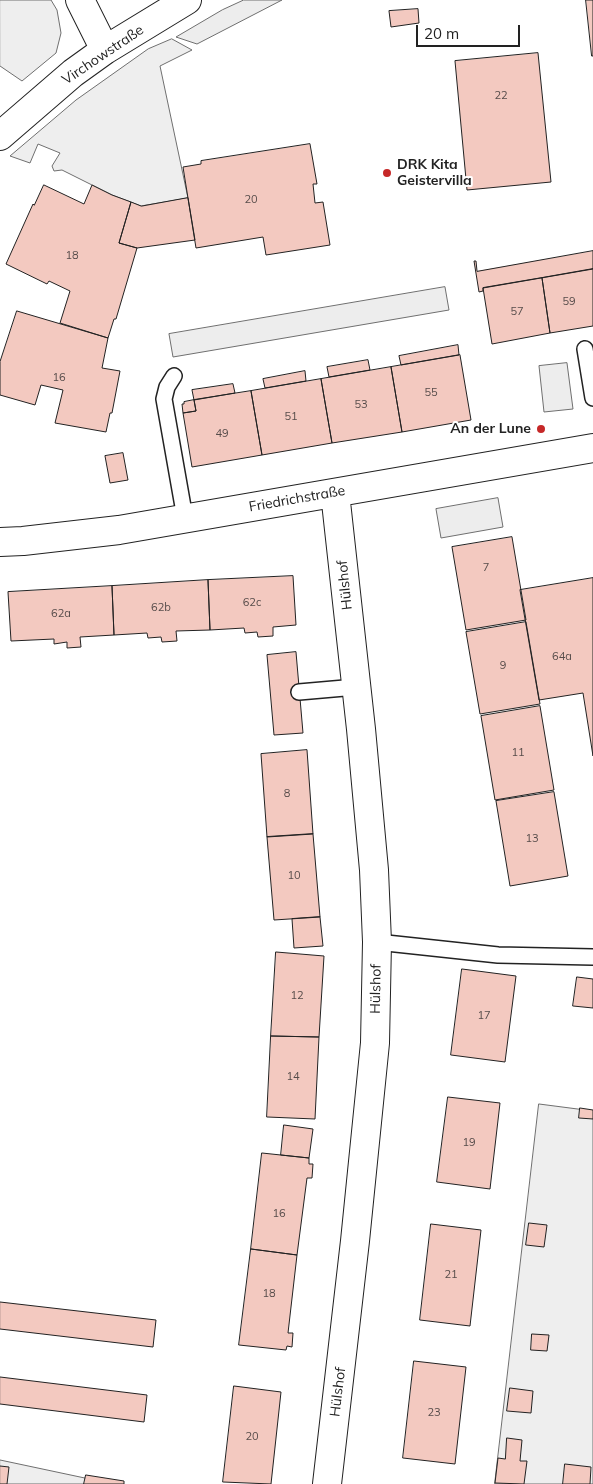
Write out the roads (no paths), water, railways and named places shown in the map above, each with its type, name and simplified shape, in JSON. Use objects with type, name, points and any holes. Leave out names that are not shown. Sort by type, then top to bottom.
[{"type":"street","points":[[80,0],[104,50]]},
{"type":"street","name":"Virchowstraße","points":[[0,136],[73,73],[104,50],[187,0]]},
{"type":"street","name":"Friedrichstraße","points":[[0,542],[119,530],[593,448]]},
{"type":"street","name":"Hülshof","points":[[327,1484],[355,1241],[375,1043],[377,942],[374,870],[356,686],[334,493]]},
{"type":"lane","points":[[585,349],[593,398]]},
{"type":"lane","points":[[174,376],[167,387],[164,399],[185,518]]},
{"type":"lane","points":[[299,692],[356,686]]},
{"type":"lane","points":[[377,942],[498,955],[593,957]]},
{"type":"place","name":"DRK Kita Geistervilla","points":[[387,173]]},
{"type":"place","name":"An der Lune","points":[[541,429]]}]
